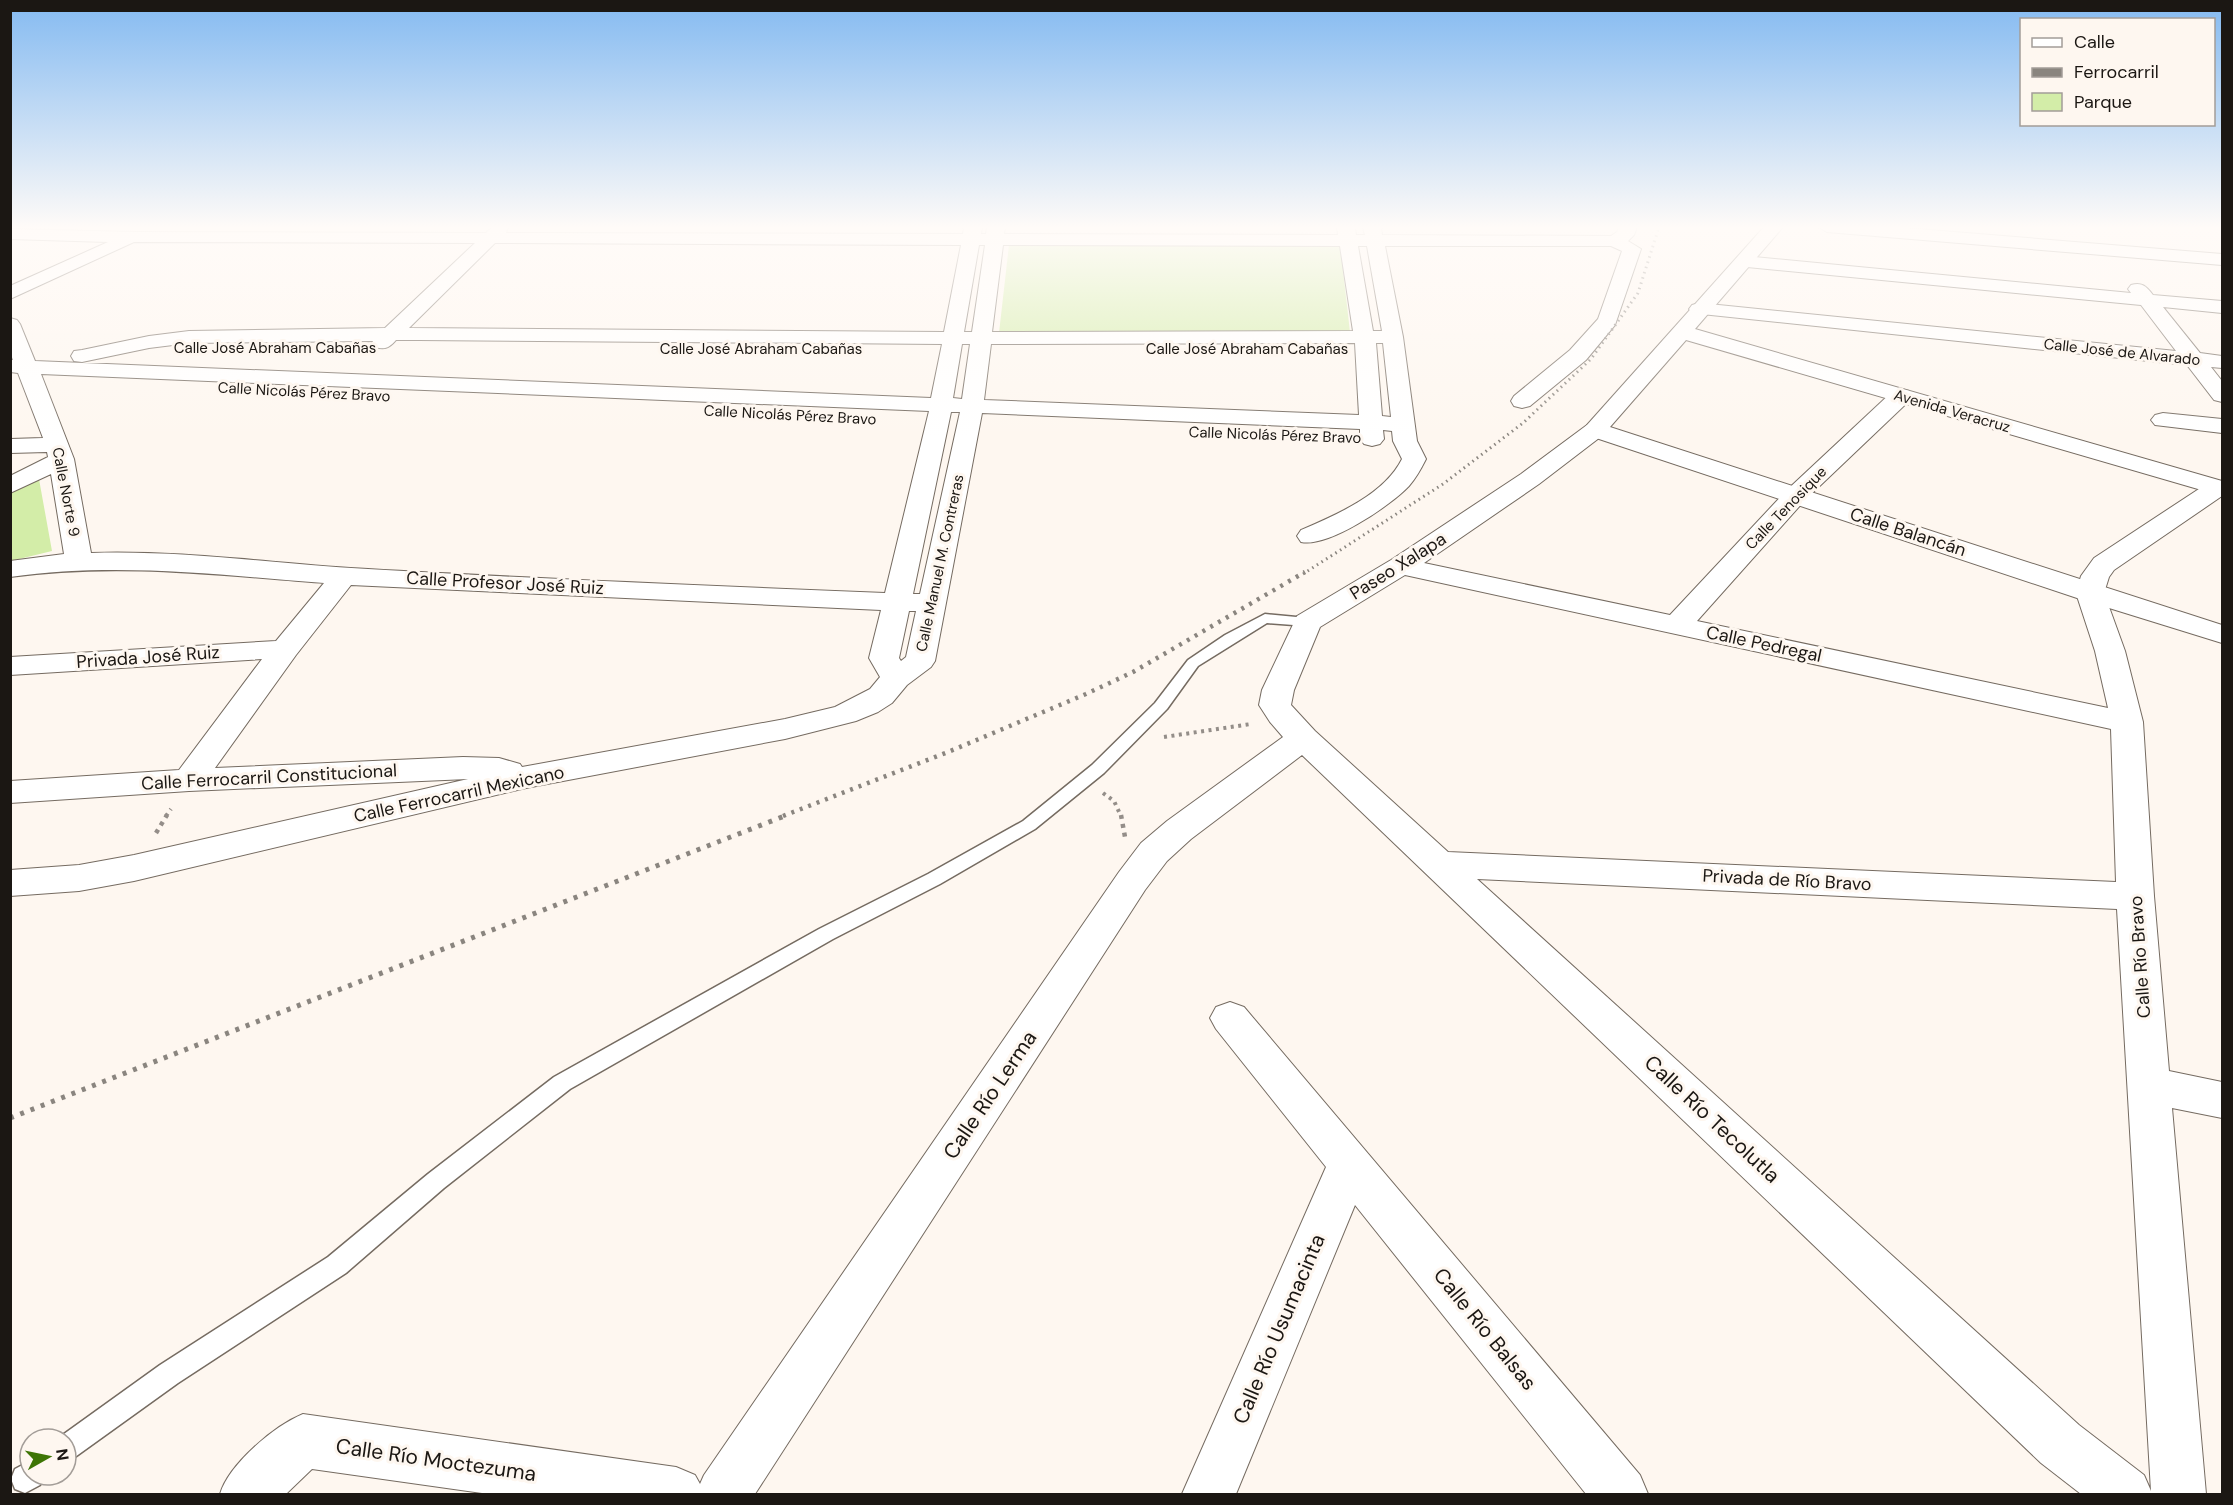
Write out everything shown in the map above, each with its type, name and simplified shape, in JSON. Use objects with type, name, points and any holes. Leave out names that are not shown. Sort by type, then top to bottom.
[{"type":"street","points":[[398,341],[442,297]]},
{"type":"street","points":[[398,341],[442,297]]},
{"type":"street","name":"Calle Manuel M. Contreras","points":[[965,297],[951,344],[939,414],[884,658],[896,678],[920,661],[970,415],[980,344],[982,297]]},
{"type":"street","points":[[1358,297],[1365,343],[1372,431]]},
{"type":"street","points":[[1310,536],[1353,516],[1404,477],[1412,468],[1414,459],[1404,433],[1394,343],[1385,297]]},
{"type":"street","points":[[1522,400],[1578,355],[1608,321],[1616,297]]},
{"type":"street","name":"Paseo Xalapa","points":[[1307,622],[1401,566],[1530,479],[1595,430],[1710,297]]},
{"type":"street","points":[[2128,297],[2223,307]]},
{"type":"street","points":[[2147,299],[2223,395]]},
{"type":"street","name":"Calle José de Alvarado","points":[[1699,309],[2223,362]]},
{"type":"street","name":"Calle Norte 9","points":[[10,324],[19,366],[60,452],[79,560]]},
{"type":"street","name":"Avenida Veracruz","points":[[1682,332],[2220,488]]},
{"type":"street","name":"Calle José Abraham Cabañas","points":[[19,366],[127,348],[398,341],[951,344],[1394,343]]},
{"type":"street","name":"Calle Nicolás Pérez Bravo","points":[[19,366],[178,374],[198,386],[212,388],[1404,433]]},
{"type":"street","name":"Calle Tenosique","points":[[1677,625],[1796,495],[1901,396]]},
{"type":"street","points":[[2163,420],[2223,426]]},
{"type":"street","name":"Calle Balancán","points":[[1595,430],[2090,593],[2223,634]]},
{"type":"street","points":[[10,446],[60,452]]},
{"type":"street","points":[[10,486],[60,452]]},
{"type":"street","points":[[2090,593],[2095,576],[2104,564],[2220,488]]},
{"type":"street","name":"Calle Profesor José Ruiz","points":[[10,569],[79,560],[119,560],[344,576],[932,603]]},
{"type":"street","name":"Calle Pedregal","points":[[1401,566],[2127,722]]},
{"type":"street","points":[[189,780],[285,649],[344,576]]},
{"type":"street","name":"Calle Río Bravo","points":[[2090,593],[2110,651],[2127,722],[2135,896],[2179,1494]]},
{"type":"street","points":[[1303,738],[1281,715],[1275,705],[1278,690],[1307,622]]},
{"type":"street","name":"Privada José Ruiz","points":[[10,666],[285,649]]},
{"type":"street","name":"Calle Ferrocarril Mexicano","points":[[10,883],[79,878],[134,868],[526,777],[785,729],[845,714],[867,705],[881,696],[896,678]]},
{"type":"street","name":"Calle Río Tecolutla","points":[[1303,738],[2051,1436],[2125,1494]]},
{"type":"street","name":"Calle Río Lerma","points":[[723,1494],[1154,852],[1179,830],[1303,738]]},
{"type":"street","name":"Calle Ferrocarril Constitucional","points":[[10,792],[189,780],[463,768],[499,769],[526,777]]},
{"type":"street","name":"Privada de Río Bravo","points":[[1438,864],[2135,896]]},
{"type":"street","name":"Calle Río Balsas","points":[[1230,1018],[1621,1494]]},
{"type":"street","points":[[2150,1084],[2223,1100]]},
{"type":"street","name":"Calle Río Usumacinta","points":[[1209,1494],[1350,1163]]},
{"type":"street","name":"Calle Río Moctezuma","points":[[247,1494],[303,1441],[676,1494]]},
{"type":"lane","points":[[78,1440],[169,1374],[337,1265],[436,1181],[562,1083],[826,934],[934,879],[1029,825],[1106,761],[1161,706],[1193,663],[1230,638],[1264,618],[1307,622]]},
{"type":"path","points":[[1156,738],[1252,724]]},
{"type":"path","points":[[134,868],[189,780]]},
{"type":"path","points":[[1096,790],[1114,799],[1120,809],[1124,834]]},
{"type":"green space","points":[[1003,297],[1346,297],[1350,332],[999,333]]},
{"type":"green space","points":[[37,468],[52,551],[11,561],[11,484]]},
{"type":"railway","points":[[1303,574],[1443,484],[1523,423],[1591,359],[1635,297]]},
{"type":"railway","points":[[783,816],[948,752],[1086,694],[1133,672],[1305,572]]},
{"type":"railway","points":[[10,1118],[787,815]]}]
